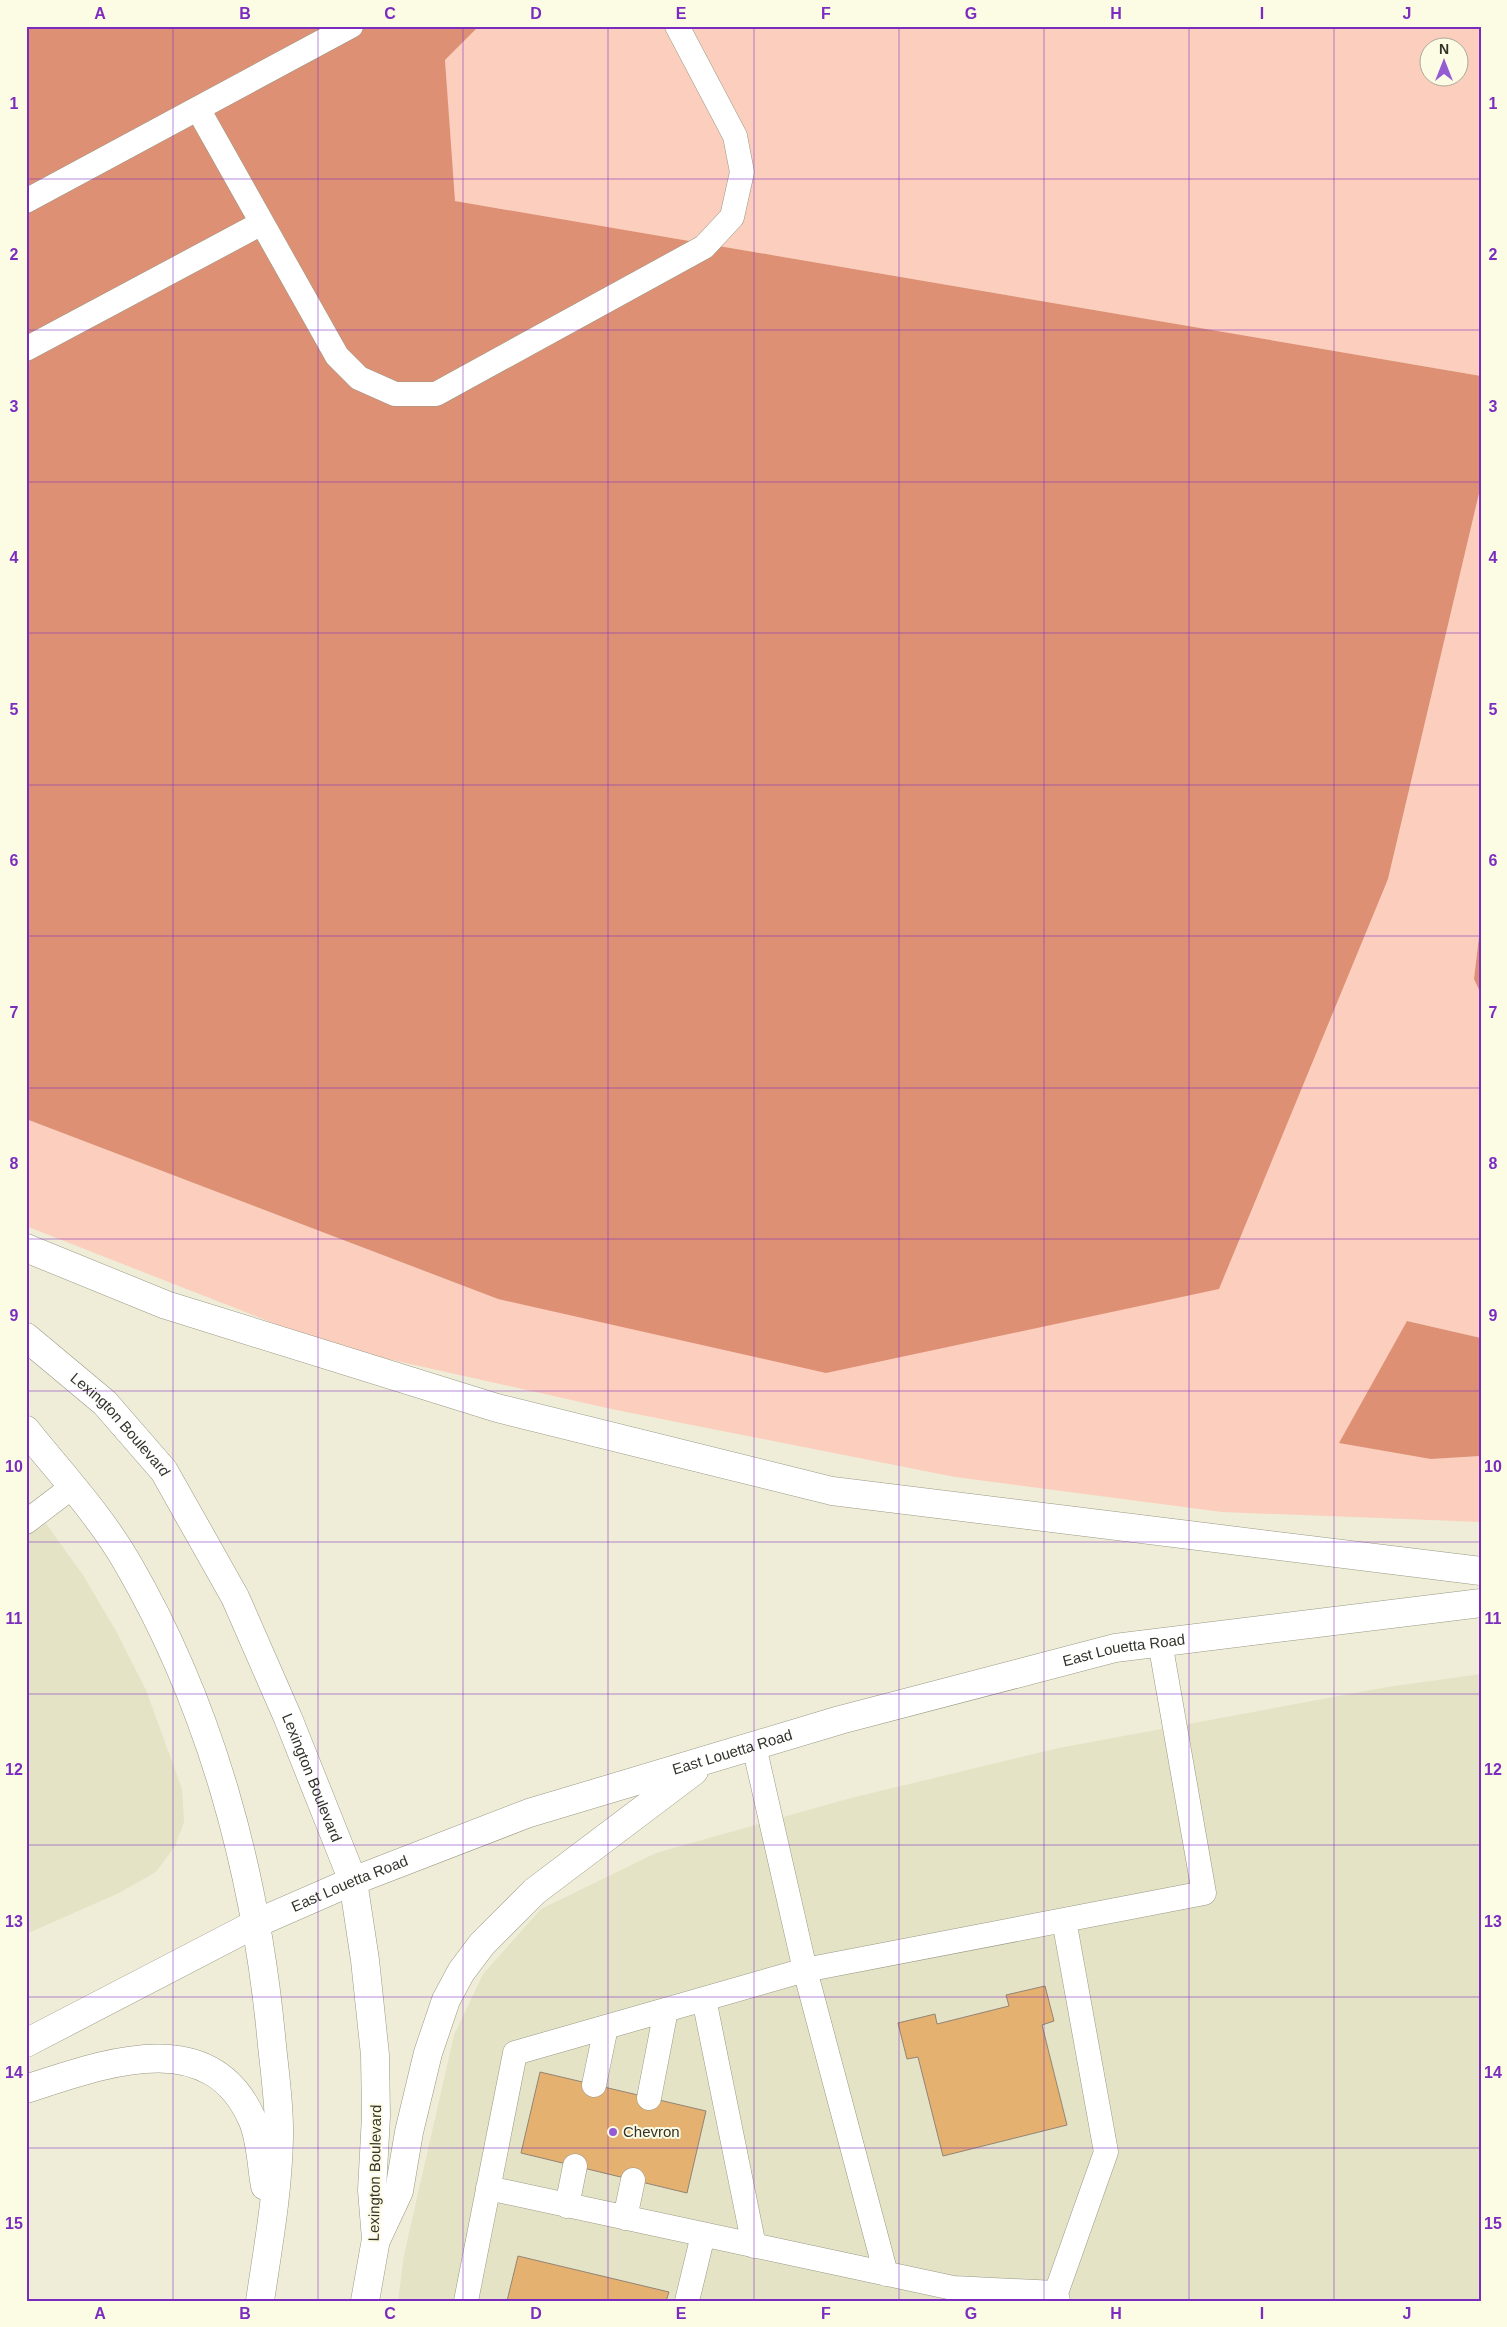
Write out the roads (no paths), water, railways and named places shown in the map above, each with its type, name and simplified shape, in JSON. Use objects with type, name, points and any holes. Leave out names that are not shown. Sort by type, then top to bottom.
[{"type":"main road","points":[[26,1248],[166,1305],[497,1408],[832,1491],[1481,1571]]},
{"type":"main road","name":"Lexington Boulevard","points":[[26,1337],[105,1403],[164,1471],[235,1597],[288,1718],[353,1881],[366,1960],[375,2055],[376,2116],[372,2190],[376,2240],[365,2301]]},
{"type":"main road","points":[[26,1430],[101,1522],[128,1564],[174,1654],[206,1734],[233,1822],[256,1922],[267,1995],[279,2137],[272,2226],[260,2301]]},
{"type":"main road","name":"East Louetta Road","points":[[26,2043],[256,1922],[353,1881],[529,1813],[840,1720],[1115,1648],[1481,1604]]},
{"type":"main road","points":[[376,2240],[399,2190],[409,2132],[428,2053],[446,2000],[461,1972],[482,1944],[535,1891],[583,1857],[709,1760]]},
{"type":"main road","points":[[26,2089],[122,2060],[176,2059],[185,2060],[207,2069],[224,2081],[242,2100],[253,2120],[272,2226]]},
{"type":"lane","points":[[26,201],[351,26]]},
{"type":"lane","points":[[198,109],[337,356],[359,378],[395,394],[436,394],[704,247],[732,217],[742,172],[735,136],[677,26]]},
{"type":"lane","points":[[26,349],[262,223]]},
{"type":"lane","points":[[26,1522],[72,1487]]},
{"type":"lane","points":[[466,2301],[515,2053],[805,1970],[1204,1893],[1160,1642]]},
{"type":"lane","points":[[754,1746],[805,1970],[886,2274]]},
{"type":"lane","points":[[488,2188],[953,2288],[1057,2297],[1106,2152],[1064,1920]]},
{"type":"lane","points":[[704,1999],[754,2246]]},
{"type":"lane","points":[[649,2098],[666,2010]]},
{"type":"lane","points":[[594,2085],[606,2027]]},
{"type":"lane","points":[[567,2206],[576,2166]]},
{"type":"lane","points":[[625,2218],[633,2180]]},
{"type":"lane","points":[[687,2301],[703,2235]]},
{"type":"place","name":"Chevron","points":[[613,2132]]}]
